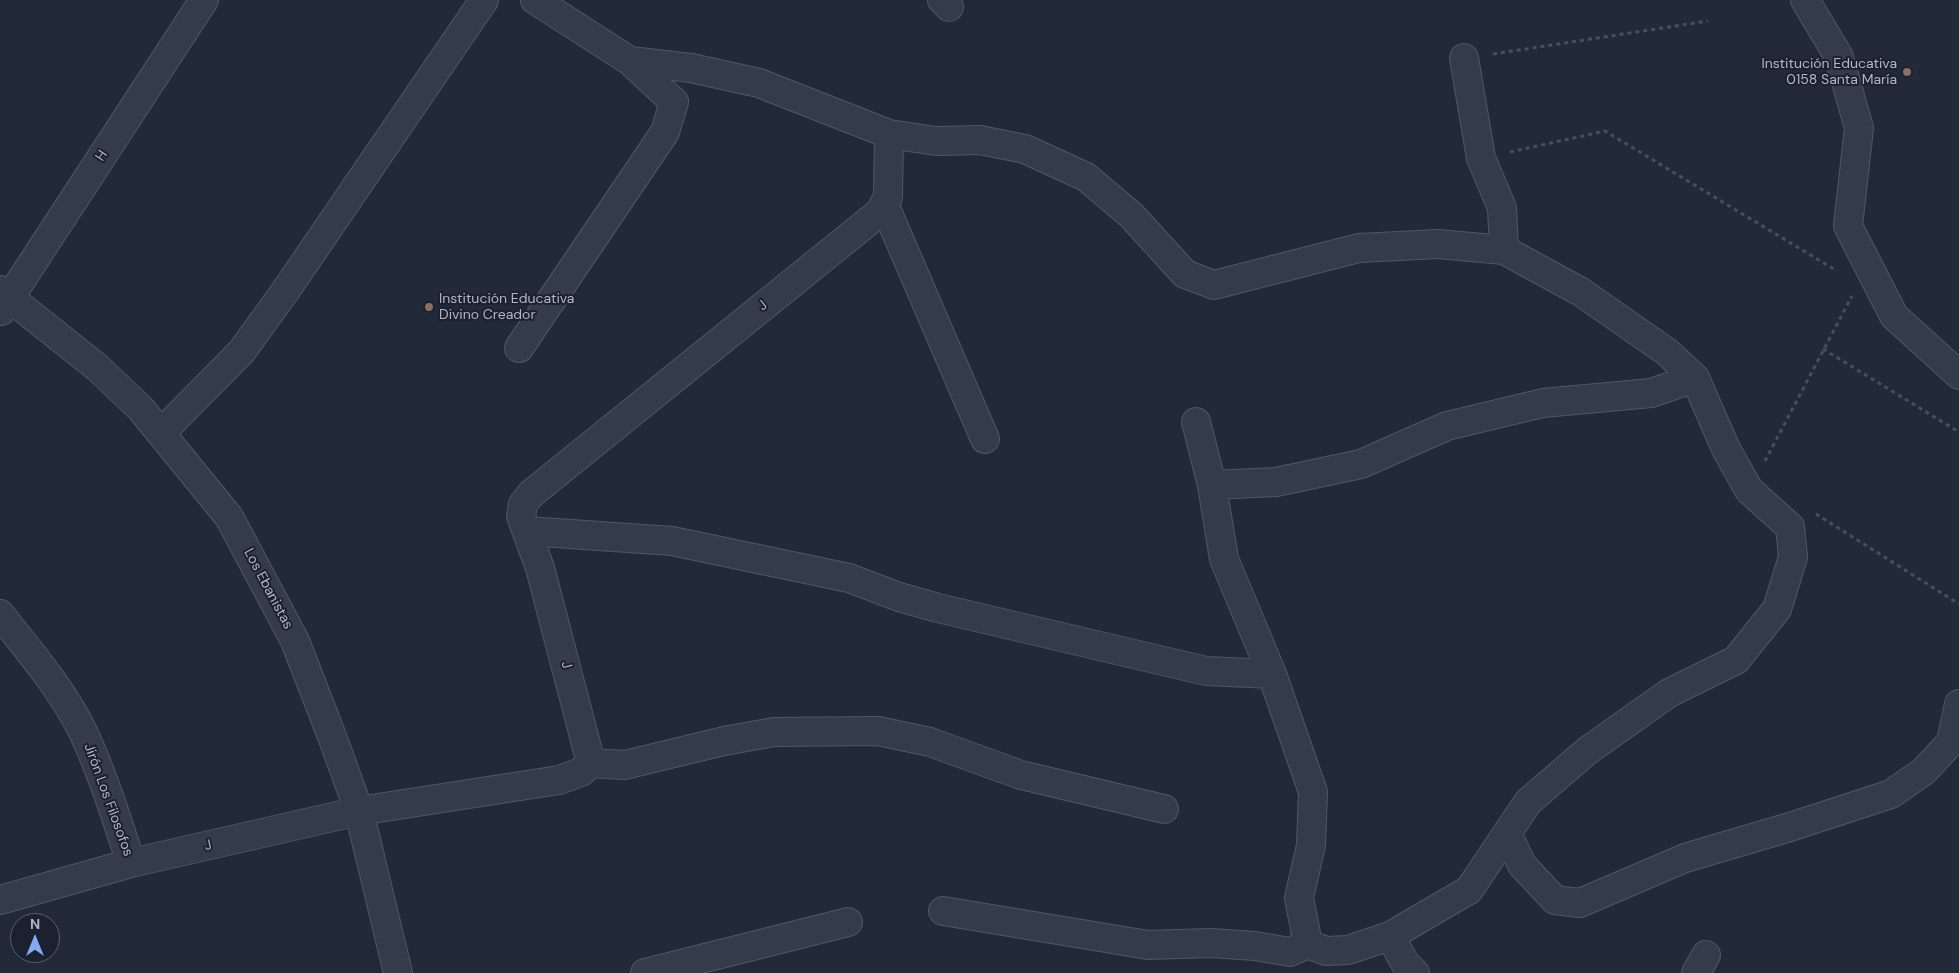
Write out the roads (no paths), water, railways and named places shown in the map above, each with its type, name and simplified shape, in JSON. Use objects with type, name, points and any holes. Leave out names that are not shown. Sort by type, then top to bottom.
[{"type":"street","name":"H","points":[[3,300],[204,0]]},
{"type":"street","points":[[162,433],[242,351],[286,290],[484,0]]},
{"type":"street","points":[[519,348],[665,132],[674,102],[630,61],[535,0]]},
{"type":"street","points":[[1805,0],[1839,57],[1859,128],[1848,226],[1894,316],[1959,375]]},
{"type":"street","points":[[1464,58],[1482,158],[1502,208],[1504,250]]},
{"type":"street","points":[[630,61],[691,68],[759,83],[889,134],[936,140],[980,140],[1026,149],[1086,177],[1132,215],[1185,274],[1214,285],[1359,248],[1438,244],[1504,250],[1581,292],[1667,352],[1695,378],[1726,449],[1749,490],[1790,527],[1793,557],[1777,609],[1736,660],[1669,693],[1587,751],[1528,802],[1469,890],[1390,936],[1348,950],[1326,951],[1308,944],[1290,952],[1255,946],[1211,944],[1148,945],[943,911]]},
{"type":"street","points":[[889,134],[888,197],[884,204],[985,439]]},
{"type":"street","name":"J","points":[[0,900],[131,864],[359,811],[559,780],[581,772],[591,763],[540,568],[521,516],[523,504],[532,494],[880,212],[884,204]]},
{"type":"street","name":"Los Ebanistas","points":[[3,300],[98,368],[141,409],[229,517],[295,641],[359,811],[398,973]]},
{"type":"street","points":[[1212,485],[1276,482],[1361,464],[1448,426],[1543,403],[1651,393],[1695,378]]},
{"type":"street","points":[[1196,422],[1212,485],[1224,559],[1272,674],[1313,792],[1311,845],[1299,898],[1308,944]]},
{"type":"street","points":[[527,531],[672,540],[850,578],[899,597],[930,606],[1206,671],[1272,674]]},
{"type":"street","name":"Jirón Los Filosofos","points":[[0,614],[53,681],[83,732],[108,792],[131,864]]},
{"type":"street","points":[[1507,833],[1522,865],[1555,900],[1580,904],[1685,858],[1790,827],[1891,794],[1924,771],[1951,742],[1959,704]]},
{"type":"street","points":[[591,763],[625,765],[774,732],[878,731],[930,742],[1021,775],[1164,809]]},
{"type":"street","points":[[645,973],[848,922]]},
{"type":"street","points":[[1390,936],[1405,963],[1415,973]]},
{"type":"place","name":"Institución Educativa 0158 Santa María","points":[[1907,72]]},
{"type":"place","name":"Institución Educativa Divino Creador","points":[[429,307]]}]
